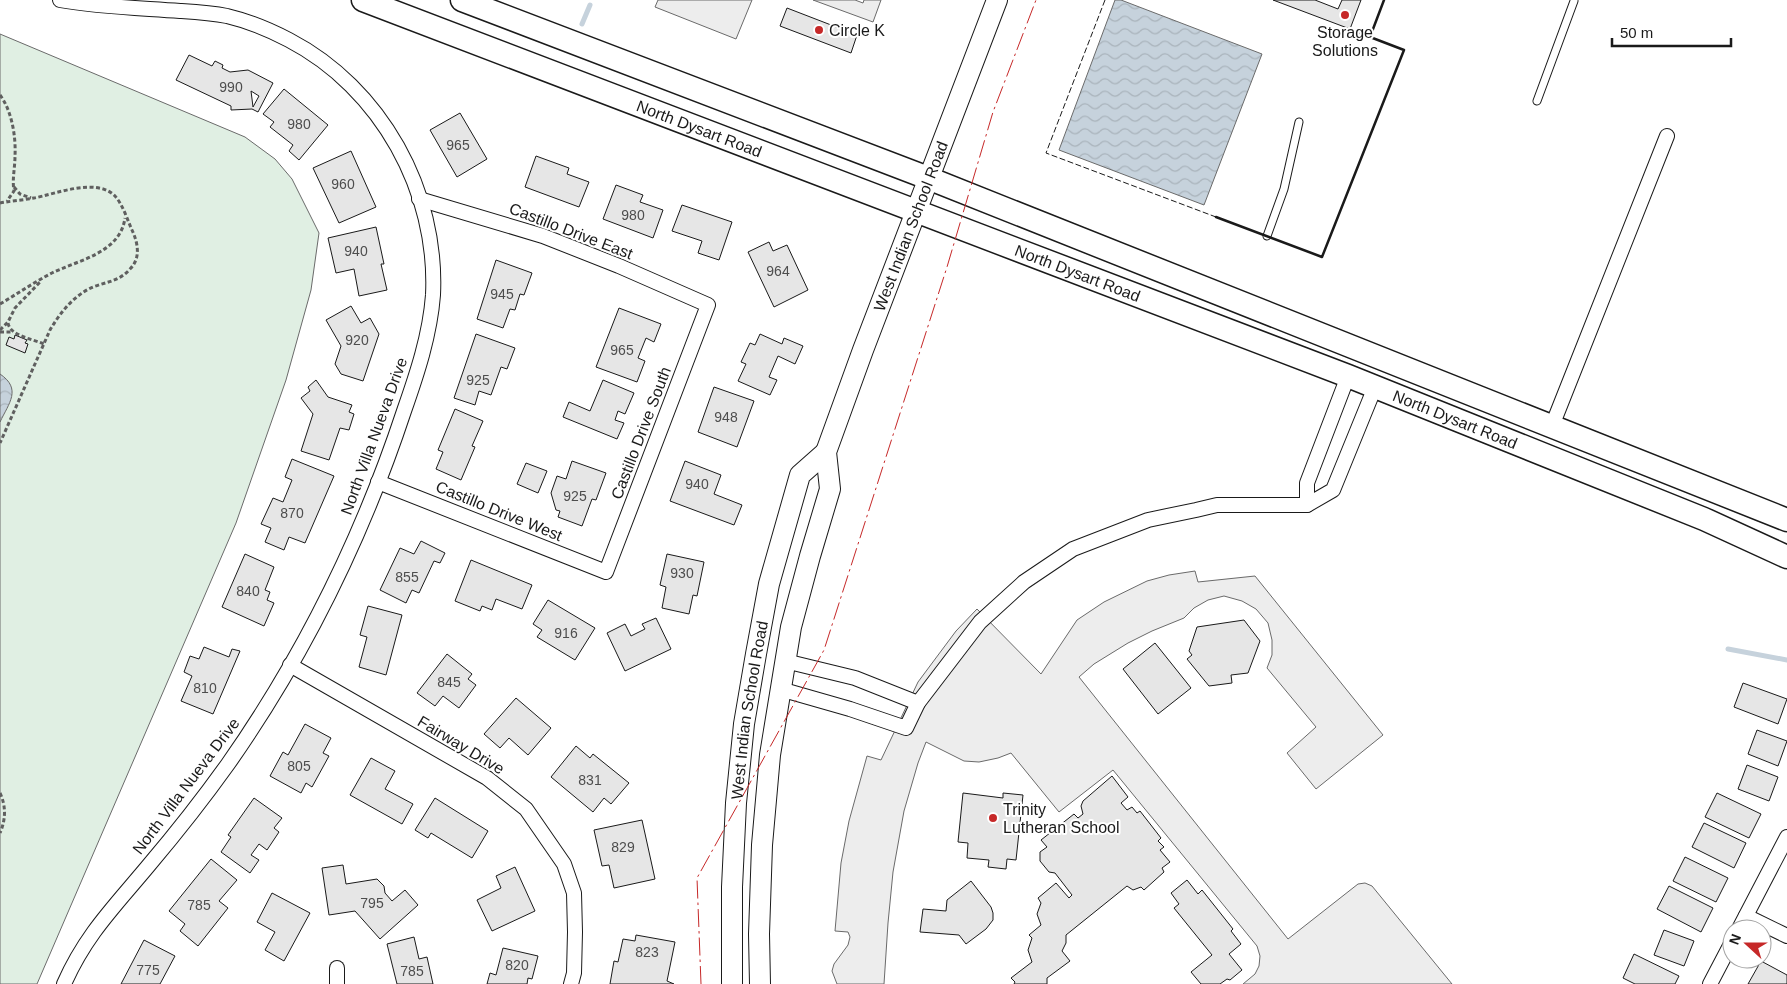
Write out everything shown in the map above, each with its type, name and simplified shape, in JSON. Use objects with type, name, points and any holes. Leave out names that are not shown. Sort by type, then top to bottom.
[{"type":"main road","name":"North Dysart Road","points":[[363,0],[1348,376],[1704,518],[1787,557]]},
{"type":"main road","points":[[442,30],[453,0]]},
{"type":"main road","name":"North Dysart Road","points":[[462,0],[928,178],[1787,520]]},
{"type":"main road","name":"West Indian School Road","points":[[760,984],[759,934],[762,844],[769,765],[791,628],[807,565],[830,490],[826,452],[928,178],[997,0]]},
{"type":"main road","name":"West Indian School Road","points":[[732,984],[732,887],[736,803],[744,724],[754,662],[769,584],[800,475],[826,452]]},
{"type":"street","name":"North Villa Nueva Drive","points":[[60,0],[226,16],[256,25],[287,38],[310,52],[332,68],[356,90],[378,117],[396,144],[410,172],[419,199],[429,235],[433,270],[429,323],[412,388],[378,482],[336,578],[290,665],[222,771],[160,851],[102,919],[79,953],[64,984]]},
{"type":"street","points":[[1552,426],[1667,136]]},
{"type":"street","name":"Castillo Drive East","points":[[419,199],[503,223],[579,250],[708,305]]},
{"type":"street","name":"Castillo Drive South","points":[[606,572],[708,305]]},
{"type":"street","points":[[1307,505],[1307,483],[1348,376]]},
{"type":"street","points":[[780,689],[850,709],[906,728],[918,703],[980,622],[1024,582],[1073,549],[1148,520],[1217,505],[1307,505],[1333,490],[1375,387]]},
{"type":"street","name":"Castillo Drive West","points":[[378,482],[606,572]]},
{"type":"street","points":[[785,661],[855,678],[918,703]]},
{"type":"street","name":"Fairway Drive","points":[[290,665],[487,778],[526,809],[564,864],[574,893],[576,932],[574,973],[570,984]]},
{"type":"street","points":[[1744,919],[1787,837]]},
{"type":"street","points":[[1746,916],[1787,936]]},
{"type":"street","points":[[1710,984],[1722,961]]},
{"type":"street","points":[[337,968],[337,984]]},
{"type":"lane","points":[[1537,101],[1574,1]]},
{"type":"lane","points":[[1267,236],[1284,189],[1298,122]]},
{"type":"path","points":[[0,95],[12,122],[15,154],[14,191],[7,202]]},
{"type":"path","points":[[13,184],[20,194],[33,198]]},
{"type":"path","points":[[0,202],[33,198],[68,189],[101,189],[115,196],[126,215],[137,244],[138,252],[134,265],[122,276],[91,288],[75,298],[54,322],[0,443]]},
{"type":"path","points":[[0,304],[46,277],[106,248],[119,234],[126,215]]},
{"type":"path","points":[[0,331],[8,322],[15,308],[46,277]]},
{"type":"path","points":[[8,322],[8,327],[14,332]]},
{"type":"path","points":[[0,331],[14,332],[44,344]]},
{"type":"path","points":[[0,793],[5,814],[0,833]]},
{"type":"green space","points":[[0,34],[245,137],[275,159],[292,179],[319,233],[311,290],[286,380],[236,523],[37,984],[0,984]]},
{"type":"shaded area","points":[[658,0],[752,0],[736,39],[655,7]]},
{"type":"shaded area","points":[[813,0],[855,0],[863,3],[864,0],[881,0],[873,22]]},
{"type":"shaded area","points":[[1195,571],[1198,582],[1255,576],[1383,735],[1316,789],[1287,753],[1316,727],[1267,668],[1272,655],[1272,640],[1268,623],[1256,609],[1242,601],[1224,596],[1208,600],[1194,608],[1184,618],[1128,643],[1094,664],[1079,677],[1288,939],[1358,884],[1365,883],[1372,886],[1452,984],[1243,984],[1255,974],[1259,966],[1260,956],[1257,946],[1113,770],[1059,812],[1011,753],[979,762],[964,761],[926,742],[904,811],[893,872],[884,984],[837,984],[832,971],[834,964],[848,945],[850,937],[848,932],[835,931],[841,863],[849,821],[867,756],[881,760],[918,682],[956,631],[977,609],[1041,674],[1077,620],[1104,602],[1147,581]]},
{"type":"water","points":[[1115,0],[1121,0],[1262,54],[1204,205],[1059,150]]},
{"type":"water","points":[[0,374],[11,385],[12,396],[0,422]]},
{"type":"building","points":[[1273,0],[1315,0],[1338,9],[1342,0],[1361,0],[1350,29]]},
{"type":"building","name":"Circle K","points":[[787,8],[857,35],[851,53],[780,26]]},
{"type":"building","points":[[189,55],[212,66],[215,61],[223,65],[222,68],[230,72],[248,70],[273,83],[258,112],[252,109],[231,110],[231,106],[176,80]],"holes":[[[251,91],[259,96],[253,107]]]},
{"type":"building","points":[[284,89],[328,125],[299,160],[289,151],[293,145],[270,127],[274,122],[263,114]]},
{"type":"building","points":[[460,113],[487,159],[457,177],[430,130]]},
{"type":"building","points":[[351,151],[376,207],[339,223],[313,168]]},
{"type":"building","points":[[536,156],[569,168],[567,174],[589,182],[579,207],[525,187]]},
{"type":"building","points":[[616,185],[643,195],[640,202],[663,210],[653,238],[603,219]]},
{"type":"building","points":[[682,205],[732,222],[719,260],[698,253],[702,241],[672,231]]},
{"type":"building","points":[[376,227],[384,264],[381,264],[387,290],[359,296],[354,269],[336,273],[328,238]]},
{"type":"building","points":[[769,242],[773,251],[787,245],[808,290],[774,307],[748,252]]},
{"type":"building","points":[[496,260],[532,273],[524,295],[520,294],[515,310],[510,309],[503,328],[477,319]]},
{"type":"building","points":[[351,306],[361,323],[370,318],[379,334],[363,381],[341,374],[335,364],[341,346],[326,320]]},
{"type":"building","points":[[619,308],[661,324],[654,342],[646,338],[638,358],[645,361],[637,382],[596,367]]},
{"type":"building","points":[[476,334],[515,348],[507,369],[501,367],[491,395],[479,391],[475,405],[454,398]]},
{"type":"building","points":[[760,334],[782,344],[784,338],[803,346],[795,364],[778,356],[769,377],[777,380],[770,395],[738,381],[746,364],[741,362],[750,343],[755,345]]},
{"type":"building","points":[[15,335],[27,340],[25,343],[28,344],[25,353],[6,345],[9,337],[14,339]]},
{"type":"building","points":[[316,380],[328,397],[352,405],[349,412],[354,414],[349,430],[340,428],[329,460],[301,451],[313,414],[301,398],[310,391],[308,387]]},
{"type":"building","points":[[603,380],[634,393],[625,414],[618,411],[615,420],[624,423],[617,439],[563,417],[569,402],[590,411]]},
{"type":"building","points":[[714,387],[754,401],[737,447],[698,432]]},
{"type":"building","points":[[455,409],[483,421],[472,446],[475,447],[461,480],[436,469],[443,452],[438,450]]},
{"type":"building","points":[[292,459],[334,476],[305,543],[289,537],[284,550],[265,542],[271,528],[261,524],[273,498],[283,502],[292,480],[285,477]]},
{"type":"building","points":[[572,461],[606,473],[596,500],[592,499],[582,526],[558,517],[560,511],[556,510],[551,493],[557,476],[566,479]]},
{"type":"building","points":[[685,461],[721,475],[714,494],[742,505],[734,525],[670,501]]},
{"type":"building","points":[[526,463],[547,471],[538,493],[517,484]]},
{"type":"building","points":[[421,541],[445,553],[440,563],[434,561],[419,593],[412,590],[406,603],[380,590],[400,548],[414,554]]},
{"type":"building","points":[[245,554],[274,567],[265,590],[270,592],[267,600],[274,603],[264,626],[222,607]]},
{"type":"building","points":[[667,554],[704,562],[697,596],[693,595],[689,614],[662,608],[666,587],[660,585]]},
{"type":"building","points":[[471,560],[532,585],[522,609],[496,599],[492,610],[482,606],[480,611],[455,601]]},
{"type":"building","points":[[548,600],[595,628],[575,660],[537,637],[542,630],[533,624]]},
{"type":"building","points":[[368,606],[402,615],[386,675],[359,667],[367,637],[360,635]]},
{"type":"building","points":[[656,618],[671,649],[625,671],[607,633],[625,624],[631,636],[645,629],[642,624]]},
{"type":"building","points":[[1244,620],[1260,641],[1248,673],[1231,675],[1232,683],[1209,686],[1187,659],[1192,655],[1189,651],[1197,627]]},
{"type":"building","points":[[1155,643],[1191,688],[1158,714],[1123,669]]},
{"type":"building","points":[[204,647],[229,657],[232,649],[240,651],[213,714],[181,701],[192,676],[184,672],[190,656],[199,659]]},
{"type":"building","points":[[447,654],[472,674],[468,679],[476,685],[459,708],[443,696],[435,706],[417,693]]},
{"type":"building","points":[[1743,683],[1787,699],[1778,724],[1734,707]]},
{"type":"building","points":[[516,698],[551,728],[528,755],[509,738],[500,748],[484,734]]},
{"type":"building","points":[[305,724],[331,738],[323,753],[329,756],[312,787],[306,783],[301,793],[270,776],[283,752],[288,755]]},
{"type":"building","points":[[1757,730],[1787,741],[1778,766],[1748,754]]},
{"type":"building","points":[[576,746],[590,758],[593,754],[629,783],[611,804],[604,798],[593,812],[551,777]]},
{"type":"building","points":[[371,758],[395,771],[385,789],[413,804],[402,824],[350,795]]},
{"type":"building","points":[[1747,765],[1778,777],[1769,801],[1738,789]]},
{"type":"building","points":[[1112,776],[1128,797],[1121,803],[1127,810],[1132,807],[1137,813],[1140,811],[1161,838],[1158,841],[1164,847],[1160,850],[1170,862],[1162,868],[1164,872],[1144,890],[1141,887],[1133,890],[1127,886],[1066,935],[1066,943],[1062,951],[1070,961],[1047,978],[1047,984],[1014,984],[1015,982],[1011,978],[1032,962],[1028,950],[1032,938],[1029,935],[1041,925],[1037,914],[1041,903],[1038,898],[1056,883],[1069,898],[1072,895],[1055,873],[1049,872],[1040,861],[1040,852],[1047,847],[1041,840],[1074,814],[1078,818],[1083,814],[1081,806],[1083,801]]},
{"type":"building","points":[[963,793],[1003,798],[1003,793],[1023,795],[1016,860],[1007,859],[1006,869],[988,867],[989,860],[967,858],[968,843],[958,842]]},
{"type":"building","points":[[1717,793],[1761,814],[1749,838],[1705,817]]},
{"type":"building","points":[[254,798],[282,818],[274,828],[279,832],[267,850],[259,844],[251,855],[259,860],[250,873],[221,852],[231,837],[228,835]]},
{"type":"building","points":[[435,798],[488,831],[472,858],[431,833],[428,838],[415,830]]},
{"type":"building","points":[[642,820],[655,879],[614,888],[609,865],[602,866],[594,830]]},
{"type":"building","points":[[1704,823],[1746,843],[1734,868],[1692,847]]},
{"type":"building","points":[[1685,857],[1728,878],[1716,902],[1673,881]]},
{"type":"building","points":[[211,859],[237,880],[219,901],[228,908],[198,946],[180,931],[185,924],[169,911]]},
{"type":"building","points":[[343,865],[346,884],[377,879],[384,886],[385,893],[392,901],[405,890],[418,905],[380,939],[355,911],[329,915],[322,868]]},
{"type":"building","points":[[515,867],[535,911],[492,931],[477,900],[501,888],[496,876]]},
{"type":"building","points":[[1187,880],[1198,894],[1202,890],[1233,929],[1231,931],[1241,944],[1229,954],[1242,970],[1230,980],[1227,979],[1220,984],[1201,984],[1191,972],[1212,955],[1174,908],[1179,904],[1171,893]]},
{"type":"building","points":[[971,881],[991,907],[993,913],[993,920],[986,929],[966,944],[959,935],[920,932],[923,909],[946,911],[947,900]]},
{"type":"building","points":[[1669,886],[1713,908],[1701,932],[1657,909]]},
{"type":"building","points":[[272,893],[310,913],[284,961],[265,950],[275,932],[257,922]]},
{"type":"building","points":[[1664,930],[1694,941],[1684,966],[1654,955]]},
{"type":"building","points":[[636,935],[675,942],[667,981],[674,984],[610,984],[614,961],[618,962],[623,939],[635,941]]},
{"type":"building","points":[[414,937],[419,959],[427,957],[433,984],[397,984],[387,944]]},
{"type":"building","points":[[144,940],[175,956],[160,984],[121,984]]},
{"type":"building","points":[[503,948],[538,956],[532,979],[528,978],[527,984],[487,984],[490,973],[496,975]]},
{"type":"building","points":[[1634,954],[1679,976],[1675,984],[1635,984],[1623,978]]},
{"type":"building","points":[[1772,967],[1787,975],[1787,984],[1748,984],[1756,969],[1772,969]]},
{"type":"waterway","points":[[582,24],[590,5]]},
{"type":"waterway","points":[[1728,649],[1787,660]]},
{"type":"fence","points":[[1105,0],[1046,153],[1216,217]]},
{"type":"wall","points":[[1350,29],[1370,37],[1384,0]]},
{"type":"wall","points":[[1216,217],[1322,257],[1404,50],[1370,37]]},
{"type":"power","points":[[701,984],[697,878],[824,650],[947,267],[993,112],[1036,0]]},
{"type":"place","name":"Storage Solutions","points":[[1345,15]]},
{"type":"place","name":"Circle K","points":[[819,30]]},
{"type":"place","name":"Trinity Lutheran School","points":[[993,818]]}]
